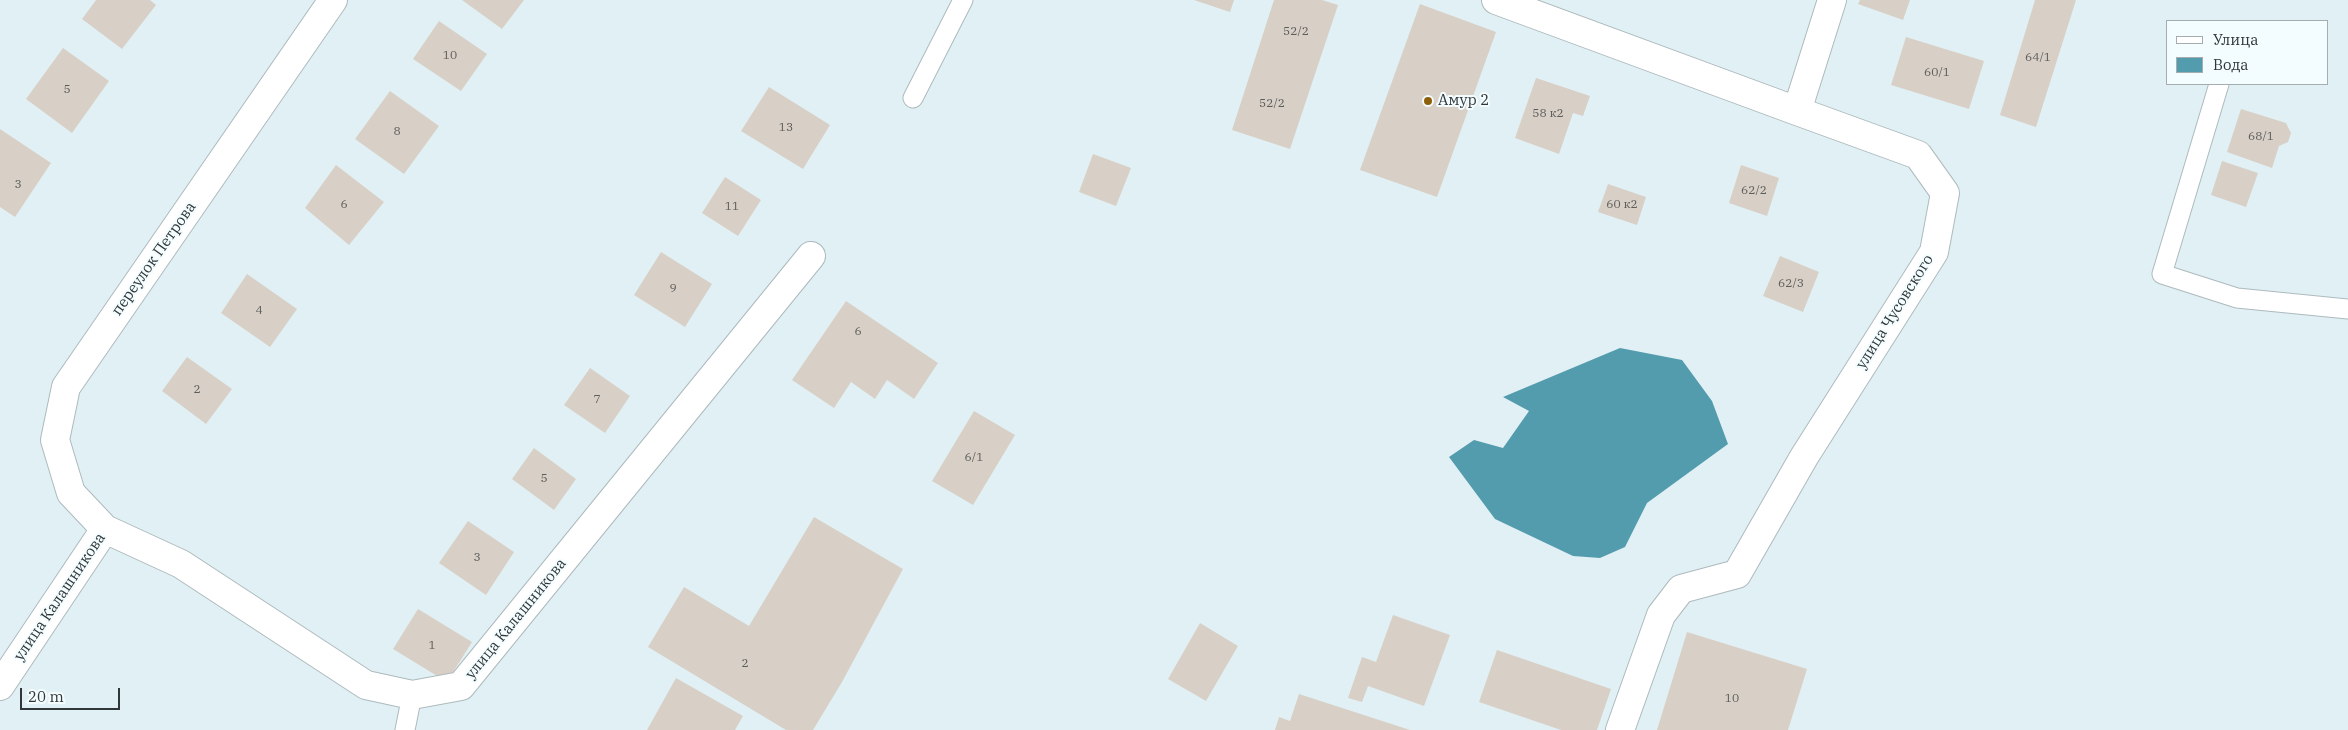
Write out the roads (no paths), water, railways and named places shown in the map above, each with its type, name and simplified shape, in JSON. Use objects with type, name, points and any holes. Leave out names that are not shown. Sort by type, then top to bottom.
[{"type":"street","name":"переулок Петрова","points":[[105,529],[71,493],[55,440],[66,387],[333,0]]},
{"type":"street","name":"улица Чусовского","points":[[1496,0],[1918,155],[1945,193],[1934,252],[1804,457],[1737,574],[1680,588],[1661,614],[1620,730]]},
{"type":"street","points":[[1796,111],[1832,0]]},
{"type":"street","name":"улица Калашникова","points":[[0,686],[105,529],[181,564],[366,685],[412,695],[461,686],[811,256]]},
{"type":"lane","points":[[913,98],[963,0]]},
{"type":"lane","points":[[2219,85],[2162,274],[2237,298],[2348,309]]},
{"type":"lane","points":[[405,730],[412,695]]},
{"type":"water","points":[[1620,348],[1682,360],[1712,401],[1728,444],[1647,503],[1625,547],[1600,558],[1573,556],[1495,519],[1449,457],[1474,440],[1503,448],[1529,411],[1503,397]]},
{"type":"place","name":"Амур 2","points":[[1428,101]]}]
